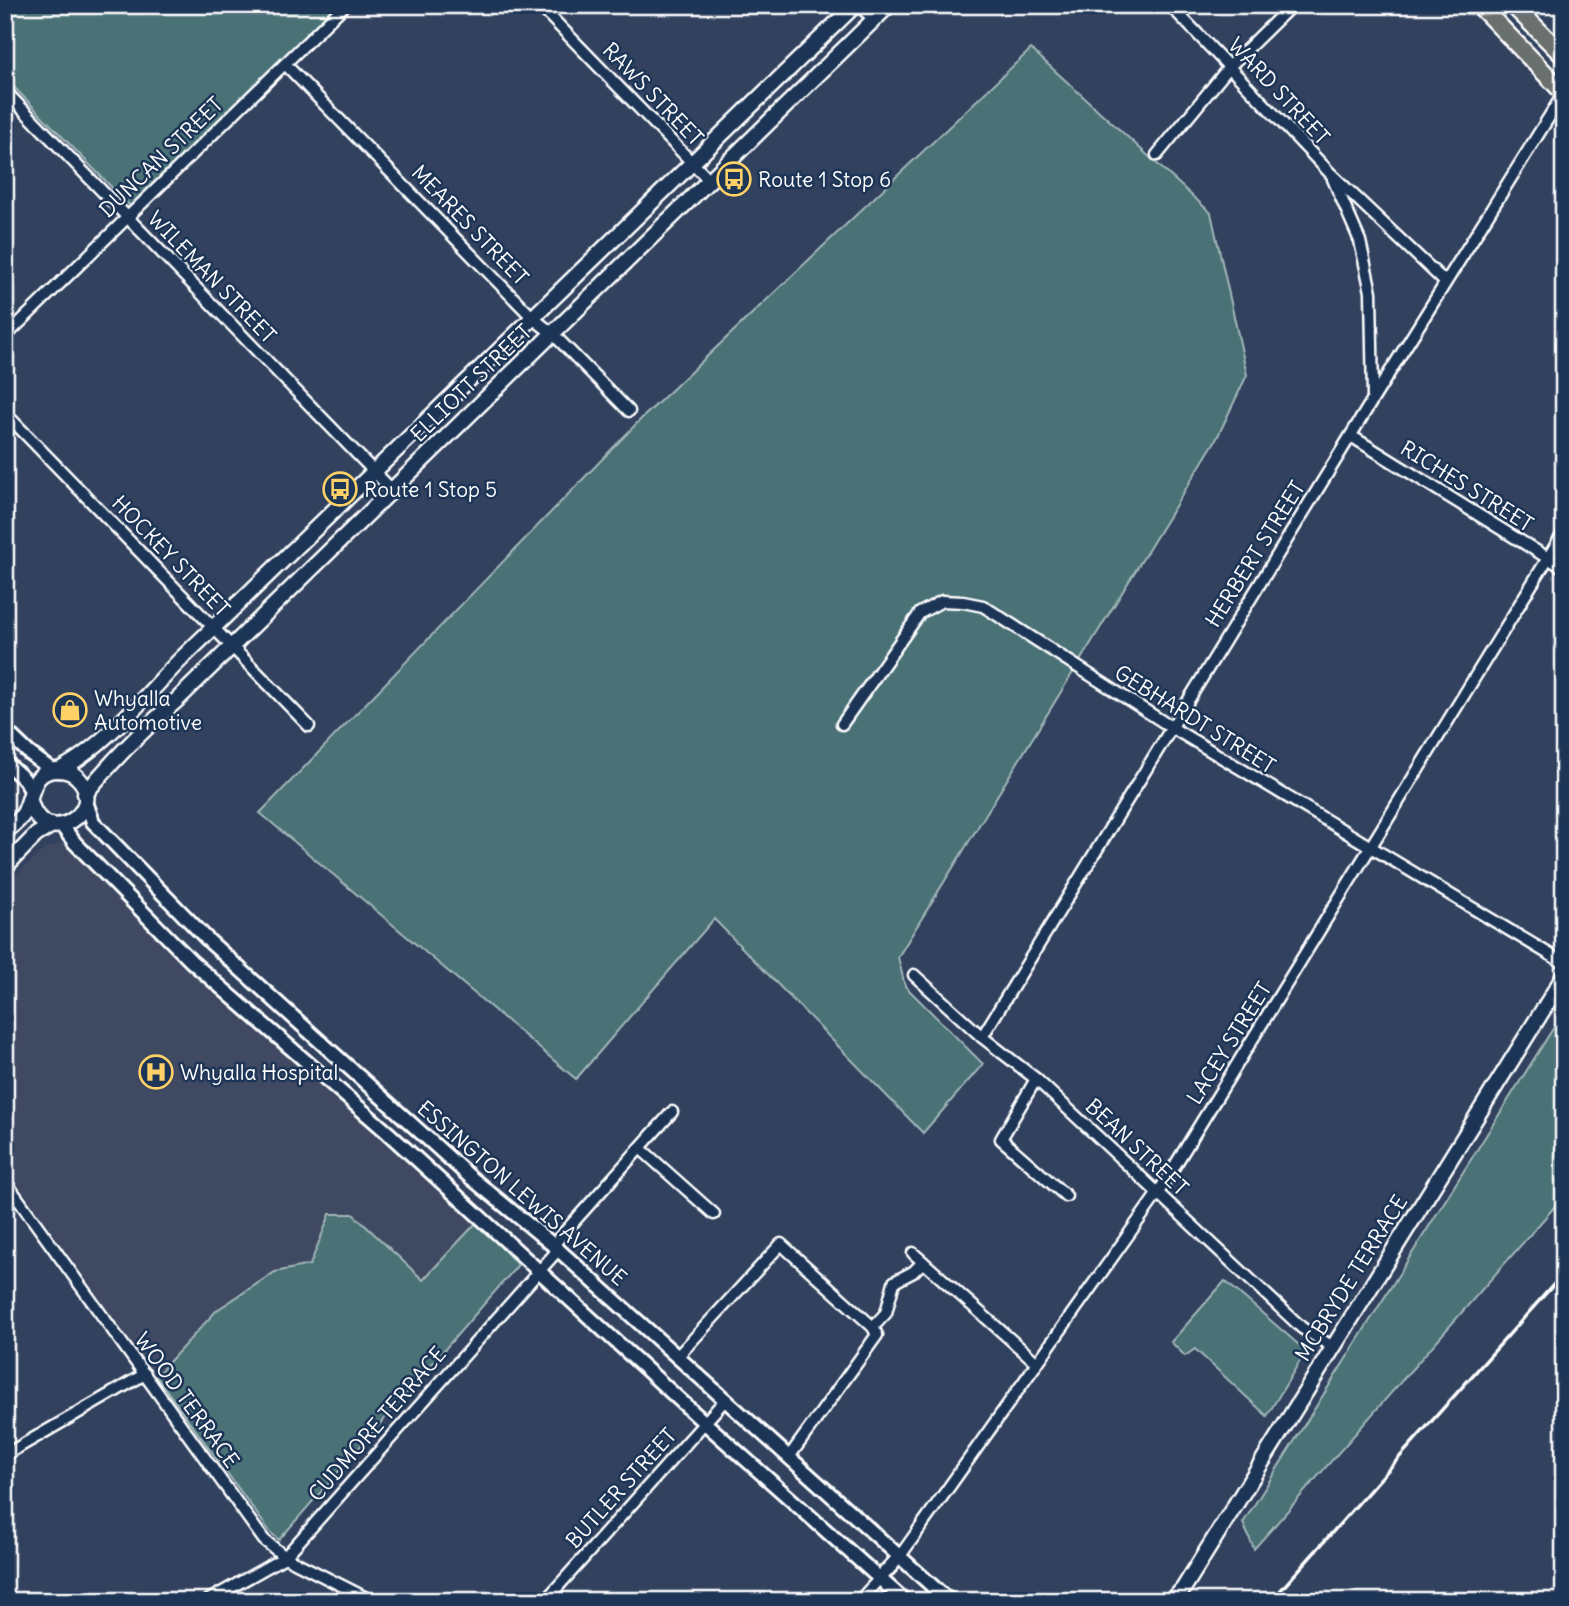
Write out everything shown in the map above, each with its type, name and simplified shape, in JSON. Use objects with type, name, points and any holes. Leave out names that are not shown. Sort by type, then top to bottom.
[{"type":"highway","points":[[1479,5],[1564,93]]},
{"type":"highway","points":[[1513,5],[1564,56]]},
{"type":"main road","name":"ELLIOTT STREET","points":[[56,770],[76,761],[96,744],[857,5]]},
{"type":"main road","name":"ELLIOTT STREET","points":[[85,798],[133,738],[178,699],[889,5]]},
{"type":"main road","points":[[5,832],[22,816],[39,777],[56,770],[77,777],[85,798],[77,818],[36,835],[5,867]]},
{"type":"main road","points":[[31,795],[37,817],[57,825]]},
{"type":"main road","name":"MCBRYDE TERRACE","points":[[1172,1601],[1183,1589],[1564,976]]},
{"type":"street","name":"DUNCAN STREET","points":[[5,337],[345,5]]},
{"type":"street","name":"RAWS STREET","points":[[539,5],[709,180]]},
{"type":"street","points":[[857,5],[874,19]]},
{"type":"street","name":"WARD STREET","points":[[1170,5],[1331,173],[1445,282]]},
{"type":"street","points":[[1157,155],[1230,66],[1292,5]]},
{"type":"street","name":"MEARES STREET","points":[[285,64],[533,318],[552,333],[629,411]]},
{"type":"street","name":"WILEMAN STREET","points":[[5,91],[392,490]]},
{"type":"street","name":"HERBERT STREET","points":[[982,1037],[1350,436],[1564,93]]},
{"type":"street","name":"WARD STREET","points":[[1331,173],[1360,241],[1371,292],[1373,399]]},
{"type":"street","name":"HOCKEY STREET","points":[[5,413],[309,726]]},
{"type":"street","name":"RICHES STREET","points":[[1350,436],[1564,568]]},
{"type":"street","name":"LACEY STREET","points":[[900,1556],[1158,1193],[1564,532]]},
{"type":"street","name":"GEBHARDT STREET","points":[[842,724],[919,613],[942,601],[983,606],[1171,727],[1564,963]]},
{"type":"street","points":[[5,730],[29,753],[56,770]]},
{"type":"street","points":[[5,762],[24,779],[31,795]]},
{"type":"street","name":"ESSINGTON LEWIS AVENUE","points":[[85,798],[93,822],[209,941],[469,1176],[555,1247],[949,1601]]},
{"type":"street","name":"ESSINGTON LEWIS AVENUE","points":[[57,825],[191,961],[381,1127],[705,1423],[905,1601]]},
{"type":"street","name":"BEAN STREET","points":[[914,975],[982,1037],[1036,1079],[1301,1328],[1333,1347]]},
{"type":"street","points":[[1036,1079],[1001,1139],[1066,1196]]},
{"type":"street","name":"CUDMORE TERRACE","points":[[207,1601],[285,1557],[540,1270],[555,1247],[672,1112]]},
{"type":"street","points":[[640,1148],[714,1214]]},
{"type":"street","name":"WOOD TERRACE","points":[[5,1181],[9,1195],[145,1374],[264,1540],[285,1557],[372,1601]]},
{"type":"street","points":[[677,1357],[781,1244],[873,1327],[877,1335],[789,1457]]},
{"type":"street","points":[[913,1253],[1037,1363]]},
{"type":"street","points":[[873,1327],[886,1313],[894,1282],[913,1272],[923,1262]]},
{"type":"street","points":[[5,1455],[145,1374]]},
{"type":"street","name":"BUTLER STREET","points":[[545,1601],[725,1400]]},
{"type":"street","points":[[859,1601],[900,1556]]},
{"type":"shaded area","name":"Whyalla Hospital","points":[[62,843],[72,846],[202,978],[477,1222],[423,1280],[353,1214],[310,1265],[275,1272],[217,1310],[156,1376],[5,1166],[5,885],[44,849]]},
{"type":"green space","points":[[5,5],[337,5],[131,207],[5,78]]},
{"type":"green space","points":[[1031,49],[1211,213],[1247,375],[1217,438],[898,957],[905,986],[983,1064],[923,1133],[714,919],[576,1079],[260,813],[640,420]]},
{"type":"green space","points":[[1564,1011],[1564,1196],[1254,1549],[1243,1523]]},
{"type":"green space","points":[[330,1214],[353,1214],[423,1280],[477,1222],[518,1265],[279,1540],[271,1533],[156,1376],[217,1310],[275,1272],[310,1265]]},
{"type":"green space","points":[[1225,1281],[1306,1351],[1267,1416],[1195,1349],[1185,1356],[1171,1342]]},
{"type":"railway","points":[[1271,1601],[1564,1273]]},
{"type":"place","name":"Route 1 Stop 6","points":[[734,179]]},
{"type":"place","name":"Route 1 Stop 5","points":[[340,489]]},
{"type":"place","name":"Whyalla Automotive","points":[[70,710]]},
{"type":"place","name":"Whyalla Hospital","points":[[156,1072]]}]
